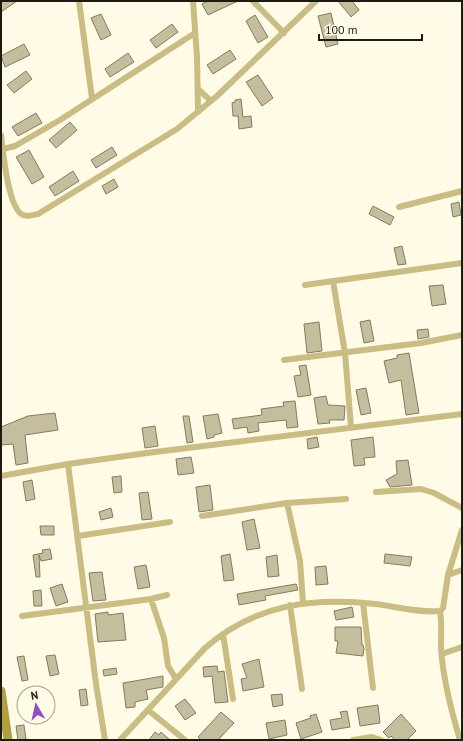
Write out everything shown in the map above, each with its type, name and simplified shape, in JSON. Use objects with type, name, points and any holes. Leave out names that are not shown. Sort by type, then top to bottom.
[{"type":"street","points":[[79,1],[92,98]]},
{"type":"street","points":[[193,1],[198,112]]},
{"type":"street","points":[[253,1],[284,32]]},
{"type":"street","points":[[1,135],[8,182],[16,210],[22,215],[29,216],[38,214],[177,129],[198,112],[316,1]]},
{"type":"street","points":[[3,149],[22,142],[60,120],[195,33]]},
{"type":"street","points":[[198,89],[211,100]]},
{"type":"street","points":[[399,207],[462,191]]},
{"type":"street","points":[[305,285],[462,263]]},
{"type":"street","points":[[333,281],[345,352],[352,427]]},
{"type":"street","points":[[284,360],[421,343],[462,335]]},
{"type":"street","points":[[1,476],[68,464],[462,414]]},
{"type":"street","points":[[68,464],[96,684],[105,740]]},
{"type":"street","points":[[376,492],[421,489],[434,493],[462,508]]},
{"type":"street","points":[[202,516],[287,503],[346,499]]},
{"type":"street","points":[[287,503],[300,560],[303,603]]},
{"type":"street","points":[[78,536],[170,522]]},
{"type":"street","points":[[460,740],[459,729],[447,694],[442,654],[440,611],[442,608],[448,575],[462,530]]},
{"type":"street","points":[[448,575],[462,570]]},
{"type":"street","points":[[22,616],[167,595]]},
{"type":"street","points":[[151,598],[164,638],[168,666],[176,679]]},
{"type":"street","points":[[120,740],[205,648],[223,634],[249,619],[290,605],[328,600],[426,611],[440,611]]},
{"type":"street","points":[[363,603],[373,688]]},
{"type":"street","points":[[290,605],[302,689]]},
{"type":"street","points":[[223,634],[232,698]]},
{"type":"street","points":[[442,654],[462,647]]},
{"type":"street","points":[[1,691],[8,740]]},
{"type":"street","points":[[148,710],[185,740]]},
{"type":"street","points":[[353,740],[372,737],[380,740]]},
{"type":"building","points":[[1,1],[17,1],[1,12]]},
{"type":"building","points":[[208,1],[238,1],[208,15],[202,4]]},
{"type":"building","points":[[338,1],[352,1],[359,10],[351,17]]},
{"type":"building","points":[[331,13],[338,44],[326,47],[318,16]]},
{"type":"building","points":[[101,14],[111,35],[101,40],[91,18]]},
{"type":"building","points":[[255,15],[268,37],[258,43],[246,21]]},
{"type":"building","points":[[172,24],[178,32],[156,48],[150,40]]},
{"type":"building","points":[[24,44],[30,55],[5,67],[1,56]]},
{"type":"building","points":[[230,50],[236,59],[213,74],[207,65]]},
{"type":"building","points":[[128,53],[134,62],[110,77],[105,69]]},
{"type":"building","points":[[26,71],[32,79],[14,93],[7,85]]},
{"type":"building","points":[[258,75],[273,98],[262,106],[246,82]]},
{"type":"building","points":[[241,99],[243,117],[251,116],[252,127],[239,129],[238,116],[233,116],[232,103],[235,102],[235,100]]},
{"type":"building","points":[[36,113],[42,123],[18,136],[12,127]]},
{"type":"building","points":[[70,122],[77,130],[56,148],[49,140]]},
{"type":"building","points":[[112,147],[117,155],[96,168],[91,160]]},
{"type":"building","points":[[29,150],[44,177],[32,184],[16,157]]},
{"type":"building","points":[[73,171],[79,181],[55,196],[49,187]]},
{"type":"building","points":[[114,179],[118,187],[106,194],[102,186]]},
{"type":"building","points":[[459,202],[461,215],[453,217],[451,204]]},
{"type":"building","points":[[373,206],[394,217],[390,225],[369,214]]},
{"type":"building","points":[[402,246],[406,264],[398,265],[394,248]]},
{"type":"building","points":[[443,285],[446,304],[432,306],[429,286]]},
{"type":"building","points":[[370,320],[374,341],[364,343],[360,322]]},
{"type":"building","points":[[319,322],[322,351],[307,353],[304,324]]},
{"type":"building","points":[[428,329],[429,337],[418,339],[417,330]]},
{"type":"building","points":[[409,353],[419,413],[406,415],[401,380],[389,383],[384,361],[397,358],[397,355]]},
{"type":"building","points":[[306,365],[311,395],[298,397],[294,376],[301,375],[299,366]]},
{"type":"building","points":[[366,388],[371,413],[361,415],[356,390]]},
{"type":"building","points":[[326,396],[328,405],[345,406],[344,420],[329,420],[330,423],[318,424],[314,398]]},
{"type":"building","points":[[295,401],[298,427],[287,428],[286,420],[258,423],[259,431],[248,433],[247,427],[234,429],[232,419],[262,415],[261,409],[284,406],[283,402]]},
{"type":"building","points":[[55,413],[58,430],[25,435],[28,463],[16,465],[13,444],[1,445],[1,427],[28,416]]},
{"type":"building","points":[[218,414],[222,433],[207,439],[203,416]]},
{"type":"building","points":[[183,416],[189,416],[193,442],[187,443]]},
{"type":"building","points":[[155,426],[158,446],[145,448],[142,428]]},
{"type":"building","points":[[317,437],[319,447],[308,449],[307,439]]},
{"type":"building","points":[[373,437],[375,457],[364,458],[365,465],[354,466],[351,440]]},
{"type":"building","points":[[191,457],[194,473],[178,475],[176,459]]},
{"type":"building","points":[[408,460],[412,485],[390,487],[386,480],[397,474],[396,461]]},
{"type":"building","points":[[121,476],[122,492],[114,493],[112,477]]},
{"type":"building","points":[[32,480],[35,499],[26,501],[23,482]]},
{"type":"building","points":[[210,485],[213,510],[199,512],[196,487]]},
{"type":"building","points":[[148,492],[152,519],[142,520],[139,493]]},
{"type":"building","points":[[111,508],[113,517],[101,520],[99,512]]},
{"type":"building","points":[[254,519],[260,548],[247,550],[242,522]]},
{"type":"building","points":[[40,526],[54,526],[54,535],[41,535]]},
{"type":"building","points":[[50,549],[52,559],[41,561],[39,555],[40,577],[36,577],[33,555],[43,553],[42,550]]},
{"type":"building","points":[[230,554],[234,580],[224,581],[221,556]]},
{"type":"building","points":[[385,554],[412,557],[410,566],[384,563]]},
{"type":"building","points":[[277,555],[279,576],[268,577],[266,557]]},
{"type":"building","points":[[146,565],[150,587],[138,589],[134,567]]},
{"type":"building","points":[[326,566],[328,584],[316,585],[315,567]]},
{"type":"building","points":[[102,572],[106,600],[93,601],[89,573]]},
{"type":"building","points":[[62,584],[68,602],[56,606],[50,588]]},
{"type":"building","points":[[296,584],[298,590],[265,596],[266,600],[239,605],[237,594]]},
{"type":"building","points":[[41,590],[42,606],[34,606],[33,591]]},
{"type":"building","points":[[352,607],[354,617],[336,620],[334,611]]},
{"type":"building","points":[[108,612],[108,615],[123,613],[126,640],[98,642],[95,614]]},
{"type":"building","points":[[335,627],[361,627],[362,645],[364,649],[363,656],[336,653],[338,641],[335,641]]},
{"type":"building","points":[[55,655],[59,674],[50,676],[46,656]]},
{"type":"building","points":[[24,656],[28,680],[22,681],[17,657]]},
{"type":"building","points":[[259,659],[264,687],[243,691],[241,679],[247,678],[242,664]]},
{"type":"building","points":[[217,666],[218,672],[224,671],[228,702],[215,703],[212,676],[204,677],[203,667]]},
{"type":"building","points":[[116,668],[117,674],[104,676],[103,670]]},
{"type":"building","points":[[163,676],[163,687],[146,690],[148,699],[135,702],[135,707],[126,708],[123,683]]},
{"type":"building","points":[[86,689],[88,705],[81,706],[79,690]]},
{"type":"building","points":[[282,694],[283,705],[273,707],[271,695]]},
{"type":"building","points":[[185,699],[196,713],[185,720],[175,706]]},
{"type":"building","points":[[378,705],[380,723],[360,726],[357,708]]},
{"type":"building","points":[[347,711],[350,727],[332,730],[330,720],[342,718],[340,712]]},
{"type":"building","points":[[221,712],[234,723],[218,740],[201,740],[198,737]]},
{"type":"building","points":[[316,714],[322,732],[301,739],[296,723],[311,718],[310,716]]},
{"type":"building","points":[[401,714],[416,731],[407,740],[395,740],[391,736],[389,738],[383,732]]},
{"type":"building","points":[[285,720],[287,735],[269,739],[266,723]]},
{"type":"building","points":[[24,725],[26,739],[18,740],[16,726]]},
{"type":"building","points":[[155,732],[159,735],[161,732],[170,740],[149,740]]}]
